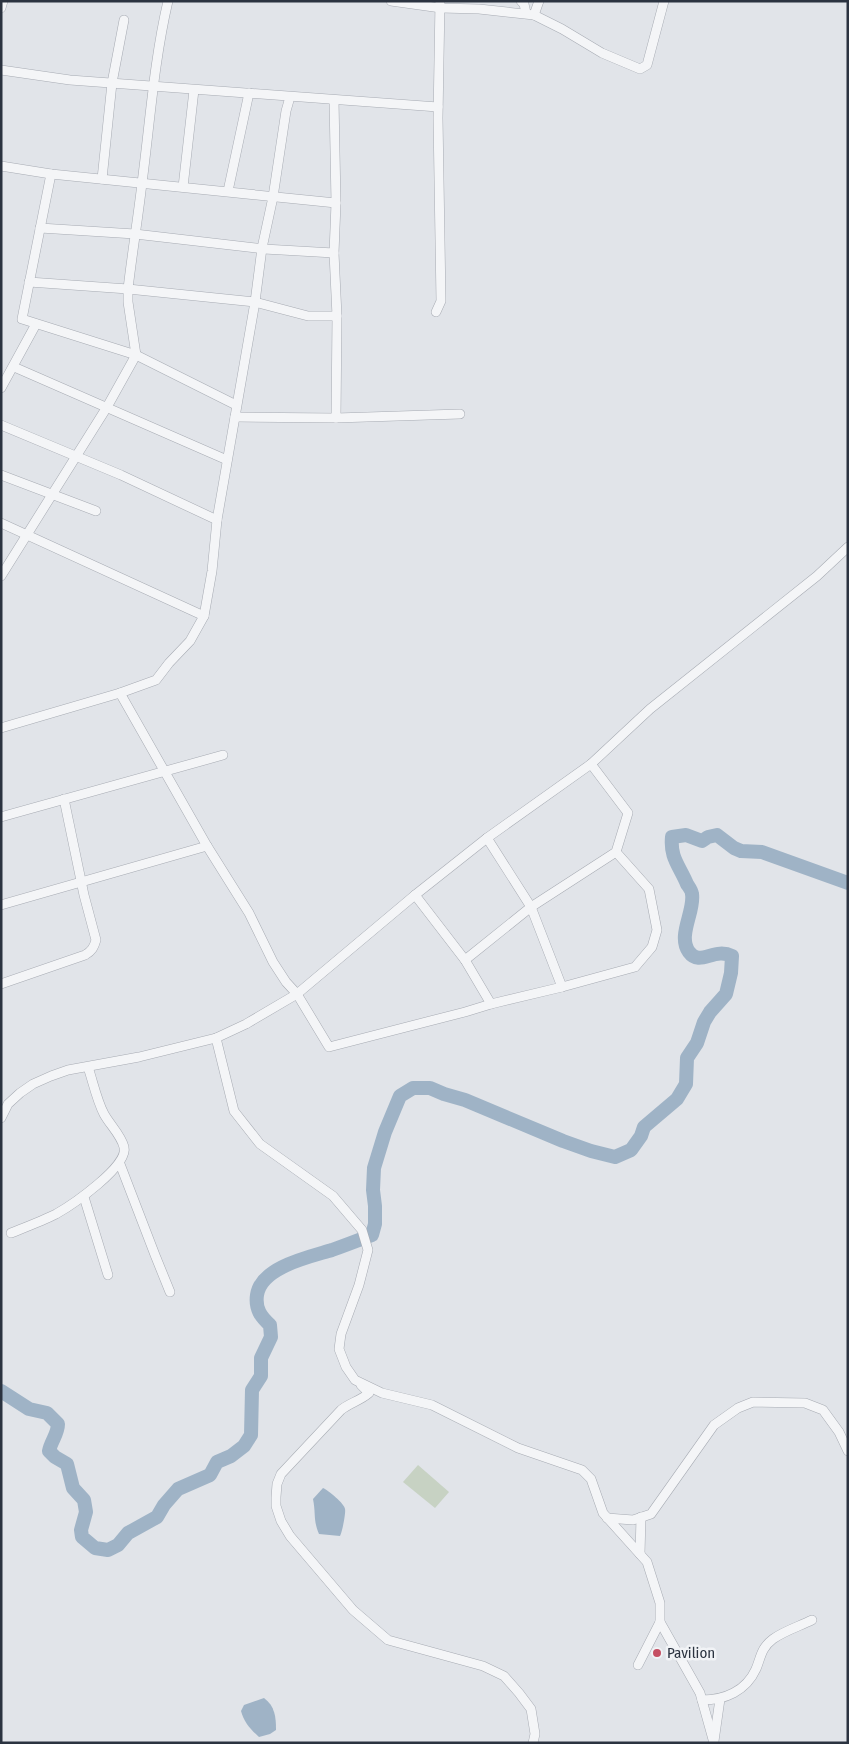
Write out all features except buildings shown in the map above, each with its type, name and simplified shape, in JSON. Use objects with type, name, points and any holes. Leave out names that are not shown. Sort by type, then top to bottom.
[{"type":"street","points":[[1,8],[3,1]]},
{"type":"street","points":[[1,576],[107,407],[136,355],[128,302],[128,289],[152,86],[168,1]]},
{"type":"street","points":[[392,1],[530,14],[562,29],[616,60],[640,69],[647,65],[664,1]]},
{"type":"street","points":[[521,1],[530,14]]},
{"type":"street","points":[[530,14],[539,1]]},
{"type":"street","points":[[436,312],[441,301],[438,107],[441,5]]},
{"type":"street","points":[[102,179],[112,83],[124,20]]},
{"type":"street","points":[[1,70],[70,80],[438,107]]},
{"type":"street","points":[[183,187],[194,90]]},
{"type":"street","points":[[228,192],[249,93]]},
{"type":"street","points":[[1,728],[120,693],[156,680],[190,641],[204,616],[212,571],[217,520],[255,302],[262,248],[273,197],[290,97]]},
{"type":"street","points":[[334,100],[336,203],[334,253],[337,316],[336,418]]},
{"type":"street","points":[[1,166],[50,174],[336,203]]},
{"type":"street","points":[[50,174],[22,320],[136,355],[236,405]]},
{"type":"street","points":[[40,228],[135,234],[262,248],[334,253]]},
{"type":"street","points":[[29,282],[128,289],[255,302],[308,316],[337,316]]},
{"type":"street","points":[[1,388],[36,324]]},
{"type":"street","points":[[14,366],[227,460]]},
{"type":"street","points":[[235,417],[336,418],[460,414]]},
{"type":"street","points":[[1,425],[172,498],[217,520]]},
{"type":"street","points":[[1,475],[96,511]]},
{"type":"street","points":[[1,523],[204,616]]},
{"type":"street","points":[[1,1118],[8,1104],[33,1084],[68,1070],[139,1057],[216,1038],[246,1024],[297,994],[415,894],[487,838],[591,764],[650,709],[817,576],[848,547]]},
{"type":"street","points":[[120,693],[207,846],[249,914],[273,962],[286,982],[297,994],[329,1047],[490,1004],[562,988],[635,967],[652,947],[658,930],[649,889],[616,852]]},
{"type":"street","points":[[1,818],[223,756]]},
{"type":"street","points":[[465,960],[531,907],[616,852],[628,813],[591,764]]},
{"type":"street","points":[[1,984],[85,955],[92,950],[96,940],[81,882],[64,799]]},
{"type":"street","points":[[487,838],[531,907],[562,988]]},
{"type":"street","points":[[1,905],[207,846]]},
{"type":"street","points":[[415,894],[465,960],[490,1004]]},
{"type":"street","points":[[216,1038],[234,1111],[260,1144],[333,1196],[362,1230],[368,1250],[359,1285],[341,1334],[339,1349],[346,1367],[355,1380],[368,1393],[360,1400],[349,1403],[340,1410],[282,1474],[277,1484],[276,1496],[276,1506],[281,1521],[290,1536],[353,1610],[388,1640],[483,1666],[504,1676],[532,1709],[535,1734],[533,1743]]},
{"type":"street","points":[[11,1233],[56,1214],[84,1197],[120,1164],[125,1155],[124,1147],[103,1114],[88,1067]]},
{"type":"street","points":[[120,1164],[170,1292]]},
{"type":"street","points":[[84,1197],[108,1275]]},
{"type":"street","points":[[355,1380],[382,1393],[432,1405],[518,1448],[582,1470],[591,1480],[603,1513],[647,1562],[660,1603],[660,1622],[638,1665]]},
{"type":"street","points":[[607,1518],[633,1520],[651,1514],[714,1425],[738,1408],[753,1402],[806,1403],[823,1410],[848,1451]]},
{"type":"street","points":[[640,1554],[641,1517]]},
{"type":"street","points":[[702,1700],[720,1699],[738,1690],[750,1679],[760,1653],[773,1639],[812,1620]]},
{"type":"street","points":[[660,1622],[692,1677],[702,1700],[714,1743]]},
{"type":"street","points":[[714,1743],[720,1699]]},
{"type":"green space","points":[[418,1465],[449,1492],[435,1508],[403,1482]]},
{"type":"water","points":[[323,1488],[336,1497],[344,1507],[344,1519],[340,1536],[319,1534],[317,1529],[313,1499]]},
{"type":"water","points":[[264,1698],[271,1705],[274,1712],[276,1730],[259,1737],[248,1725],[241,1711],[244,1705]]},
{"type":"waterway","points":[[1,1391],[29,1409],[47,1413],[58,1424],[49,1451],[67,1464],[73,1488],[84,1500],[86,1512],[81,1530],[82,1537],[95,1548],[108,1550],[118,1545],[128,1533],[157,1517],[164,1505],[178,1489],[210,1475],[217,1462],[231,1456],[244,1446],[251,1435],[252,1390],[261,1376],[261,1358],[271,1337],[270,1325],[261,1316],[258,1309],[257,1295],[260,1285],[276,1270],[287,1265],[372,1235],[375,1224],[374,1168],[385,1132],[400,1096],[413,1088],[430,1088],[465,1100],[563,1141],[615,1157],[631,1150],[641,1136],[644,1127],[677,1099],[686,1084],[687,1058],[697,1043],[704,1022],[710,1012],[726,994],[731,973],[732,956],[719,954],[698,958],[689,952],[686,946],[685,931],[691,908],[692,893],[672,851],[672,837],[686,835],[702,841],[717,835],[741,851],[762,852],[848,883]]},
{"type":"place","name":"Pavilion","points":[[657,1653]]}]
